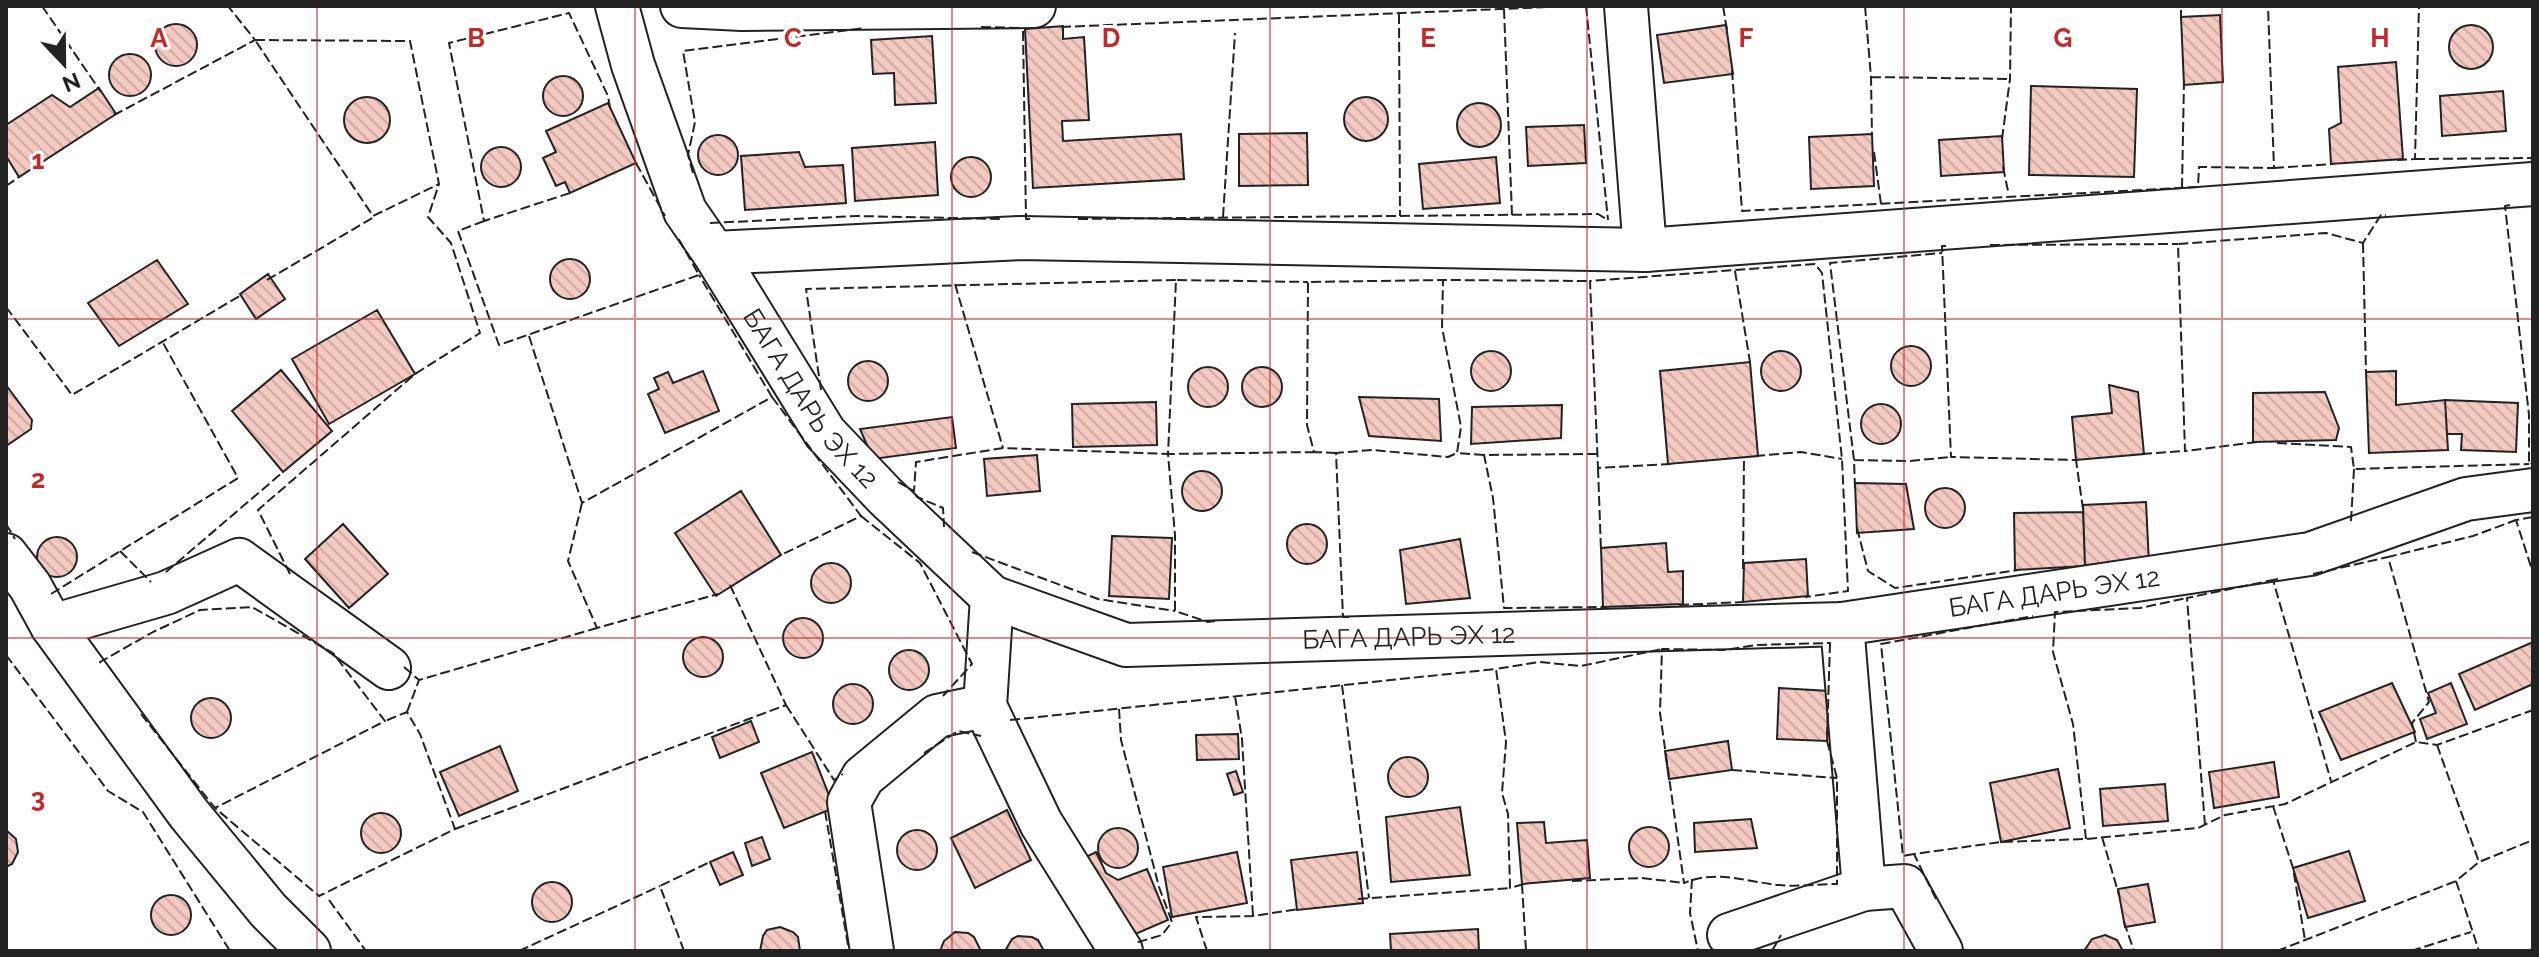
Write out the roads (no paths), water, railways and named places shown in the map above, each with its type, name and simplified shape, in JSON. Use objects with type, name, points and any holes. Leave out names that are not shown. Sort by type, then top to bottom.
[{"type":"street","name":"БАГА ДАРЬ ЭХ 12","points":[[617,6],[633,65],[685,211],[825,433],[886,497],[992,597],[1126,645],[1842,624],[2310,554],[2466,499],[2533,490]]},
{"type":"street","points":[[682,6],[742,9],[1034,6]]},
{"type":"street","points":[[1626,6],[1645,250]]},
{"type":"street","points":[[714,253],[1021,238],[1645,250],[2533,184]]},
{"type":"street","points":[[6,555],[30,586],[52,626],[189,814],[268,910],[309,951]]},
{"type":"street","points":[[52,626],[166,593],[239,560],[389,668]]},
{"type":"street","points":[[992,597],[985,706],[1041,823],[1121,951]]},
{"type":"street","points":[[1842,624],[1864,889]]},
{"type":"street","points":[[872,951],[849,802],[863,777],[937,716],[985,706]]},
{"type":"street","points":[[1729,935],[1864,889],[1905,886],[1941,951]]}]
